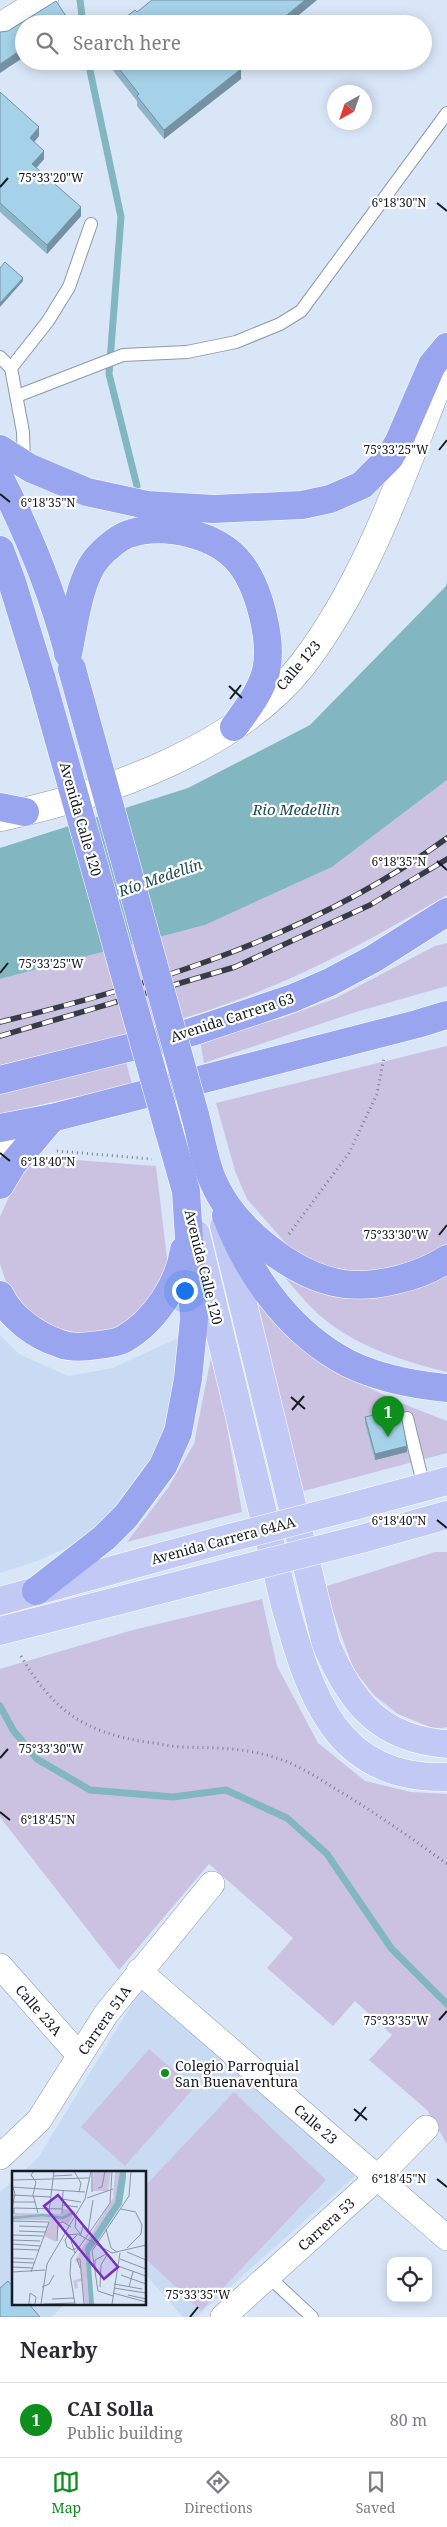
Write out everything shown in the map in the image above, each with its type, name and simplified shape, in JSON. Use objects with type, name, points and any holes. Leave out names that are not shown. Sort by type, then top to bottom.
[{"type":"highway","points":[[0,449],[24,464],[87,492],[146,505],[214,509],[302,504],[330,499],[362,485],[390,457],[432,365],[447,347]]},
{"type":"highway","name":"Avenida Calle 120","points":[[0,478],[39,562],[56,607],[213,1181],[232,1211],[252,1234],[295,1266],[319,1277],[344,1284],[392,1280],[422,1272],[447,1259]]},
{"type":"highway","points":[[70,662],[81,595],[87,576],[98,557],[130,533],[171,530],[197,535],[219,547],[240,562],[264,618],[267,639],[266,670],[259,688],[234,727]]},
{"type":"highway","name":"Avenida Calle 120","points":[[0,550],[25,622],[42,680],[186,1191]]},
{"type":"highway","points":[[0,597],[25,622]]},
{"type":"highway","name":"Avenida Carrera 63","points":[[0,1080],[192,1032],[250,1013],[330,982],[407,938],[447,912]]},
{"type":"highway","points":[[407,938],[447,927]]},
{"type":"highway","points":[[417,1024],[447,1004]]},
{"type":"highway","points":[[0,1128],[52,1118],[447,1015]]},
{"type":"highway","points":[[417,1024],[447,1023]]},
{"type":"highway","points":[[0,1185],[12,1165],[52,1118]]},
{"type":"highway","points":[[213,1181],[239,1246],[265,1288],[288,1317],[338,1358],[370,1377],[397,1390],[447,1406]]},
{"type":"highway","points":[[0,1295],[6,1306],[32,1330],[62,1345],[93,1346],[123,1340],[148,1320],[169,1292],[177,1277],[184,1247],[186,1191]]},
{"type":"highway","points":[[36,1591],[104,1538],[126,1516],[163,1466],[178,1432],[188,1379],[194,1319],[186,1191]]},
{"type":"highway","points":[[338,1358],[413,1385],[447,1388]]},
{"type":"main road","points":[[20,15],[44,0]]},
{"type":"main road","points":[[0,27],[15,18]]},
{"type":"main road","name":"Calle 123","points":[[8,812],[87,794],[180,758],[234,727],[270,698],[303,664],[341,604],[367,557],[447,360]]},
{"type":"main road","name":"Avenida Calle 120","points":[[213,1181],[326,1644],[351,1694],[375,1720],[399,1734],[425,1742],[447,1744]]},
{"type":"main road","name":"Avenida Calle 120","points":[[186,1191],[285,1605],[300,1658],[314,1693],[329,1721],[346,1742],[369,1760],[398,1772],[427,1777],[447,1776]]},
{"type":"main road","name":"Avenida Carrera 64AA","points":[[0,1601],[435,1484]]},
{"type":"main road","points":[[5,1629],[361,1539],[447,1515]]},
{"type":"main road","points":[[419,1522],[447,1529]]},
{"type":"street","points":[[0,1150],[52,1118]]},
{"type":"street","name":"Carrera 51A","points":[[0,2157],[39,2120],[78,2055],[106,2014],[139,1971],[212,1884]]},
{"type":"street","name":"Calle 23A","points":[[0,1966],[78,2055]]},
{"type":"street","name":"Calle 23","points":[[139,1971],[447,2238]]},
{"type":"street","name":"Carrera 53","points":[[222,2317],[378,2177],[426,2128]]},
{"type":"lane","points":[[17,396],[123,356],[187,352],[236,342],[280,324],[300,311],[447,113]]},
{"type":"lane","points":[[11,368],[48,321],[69,287],[91,224]]},
{"type":"lane","points":[[0,357],[11,368],[23,432],[24,464]]},
{"type":"lane","points":[[407,1418],[435,1484]]},
{"type":"lane","points":[[268,2276],[312,2317]]},
{"type":"path","points":[[287,1237],[349,1153],[376,1094],[385,1054]]},
{"type":"path","points":[[54,1150],[153,1160]]},
{"type":"path","points":[[21,1656],[34,1678],[54,1702],[85,1726],[124,1738],[177,1746],[232,1747],[274,1757],[304,1770],[393,1824],[447,1864]]},
{"type":"shaded area","points":[[447,780],[447,895],[318,965],[237,1000],[179,1020],[0,1065],[0,979],[205,925],[332,867]]},
{"type":"shaded area","points":[[447,943],[447,986],[356,1012],[204,1063],[200,1041],[282,1018],[336,998],[435,946]]},
{"type":"shaded area","points":[[447,1046],[447,1249],[442,1253],[371,1274],[325,1266],[290,1248],[247,1199],[235,1171],[216,1103]]},
{"type":"shaded area","points":[[126,1062],[132,1084],[0,1114],[0,1094]]},
{"type":"shaded area","points":[[48,1158],[156,1166],[169,1275],[142,1309],[114,1332],[85,1334],[59,1329],[28,1311],[7,1285],[0,1264],[0,1217],[21,1170]]},
{"type":"shaded area","points":[[447,1270],[447,1372],[379,1351],[347,1335],[318,1314],[285,1278],[336,1295],[366,1298],[380,1297],[408,1290]]},
{"type":"shaded area","points":[[248,1283],[347,1377],[401,1403],[447,1421],[447,1453],[300,1492]]},
{"type":"shaded area","points":[[0,1335],[19,1354],[68,1376],[113,1368],[180,1337],[171,1419],[151,1463],[118,1508],[75,1544],[37,1561],[0,1573]]},
{"type":"shaded area","points":[[213,1347],[242,1512],[127,1542],[168,1488],[194,1444]]},
{"type":"shaded area","points":[[435,1552],[447,1552],[447,1727],[435,1729],[398,1714],[374,1695],[354,1670],[324,1587]]},
{"type":"shaded area","points":[[262,1599],[277,1666],[318,1743],[365,1781],[411,1792],[447,1794],[447,2144],[427,2110],[369,2060],[392,2035],[355,2001],[333,2026],[267,1968],[293,1938],[209,1864],[119,1970],[0,1817],[0,1669],[133,1630]]},
{"type":"shaded area","name":"Colegio Parroquial San Buenaventura","points":[[142,1988],[356,2175],[196,2317],[183,2317],[146,2275],[146,2171],[24,2171],[38,2158]]},
{"type":"shaded area","points":[[149,2049],[194,2088],[125,2166],[81,2127]]},
{"type":"shaded area","points":[[234,2092],[326,2180],[201,2311],[146,2259],[146,2185]]},
{"type":"shaded area","points":[[12,2182],[12,2296],[0,2297],[0,2192]]},
{"type":"shaded area","points":[[21,2304],[65,2304],[51,2317],[33,2317]]},
{"type":"water","name":"Rio Medellin","points":[[447,581],[447,780],[332,867],[205,925],[0,979],[0,848],[188,788],[310,725],[446,586]]},
{"type":"building","points":[[152,0],[305,0],[287,15],[129,15],[135,10],[137,12]]},
{"type":"building","points":[[56,1],[65,15],[34,15]]},
{"type":"building","points":[[15,27],[15,54],[0,64],[0,32],[8,31]]},
{"type":"building","points":[[120,70],[240,70],[164,130],[137,96],[139,94]]},
{"type":"building","points":[[0,92],[39,127],[30,138],[44,151],[32,164],[81,207],[47,245],[0,203]]},
{"type":"building","points":[[5,262],[23,278],[0,303],[0,268]]},
{"type":"building","points":[[400,1409],[407,1446],[375,1454],[365,1417]]},
{"type":"building","points":[[8,2281],[12,2286],[12,2304],[29,2304],[40,2317],[0,2317],[0,2288]]},
{"type":"waterway","points":[[80,0],[82,15]]},
{"type":"waterway","points":[[90,70],[121,217],[109,374],[137,486]]},
{"type":"waterway","points":[[0,1706],[13,1730],[37,1759],[90,1790],[173,1797],[226,1790],[287,1818],[327,1854],[391,1948],[447,2004]]},
{"type":"railway","points":[[0,1022],[118,991],[233,952],[344,902],[396,872],[447,838]]},
{"type":"railway","points":[[0,1036],[235,967],[370,905],[447,859]]},
{"type":"place","name":"CAI Solla","points":[[388,1437]]},
{"type":"place","name":"Colegio Parroquial San Buenaventura","points":[[165,2073]]},
{"type":"water label","name":"Río Medellín","points":[[160,877]]}]
